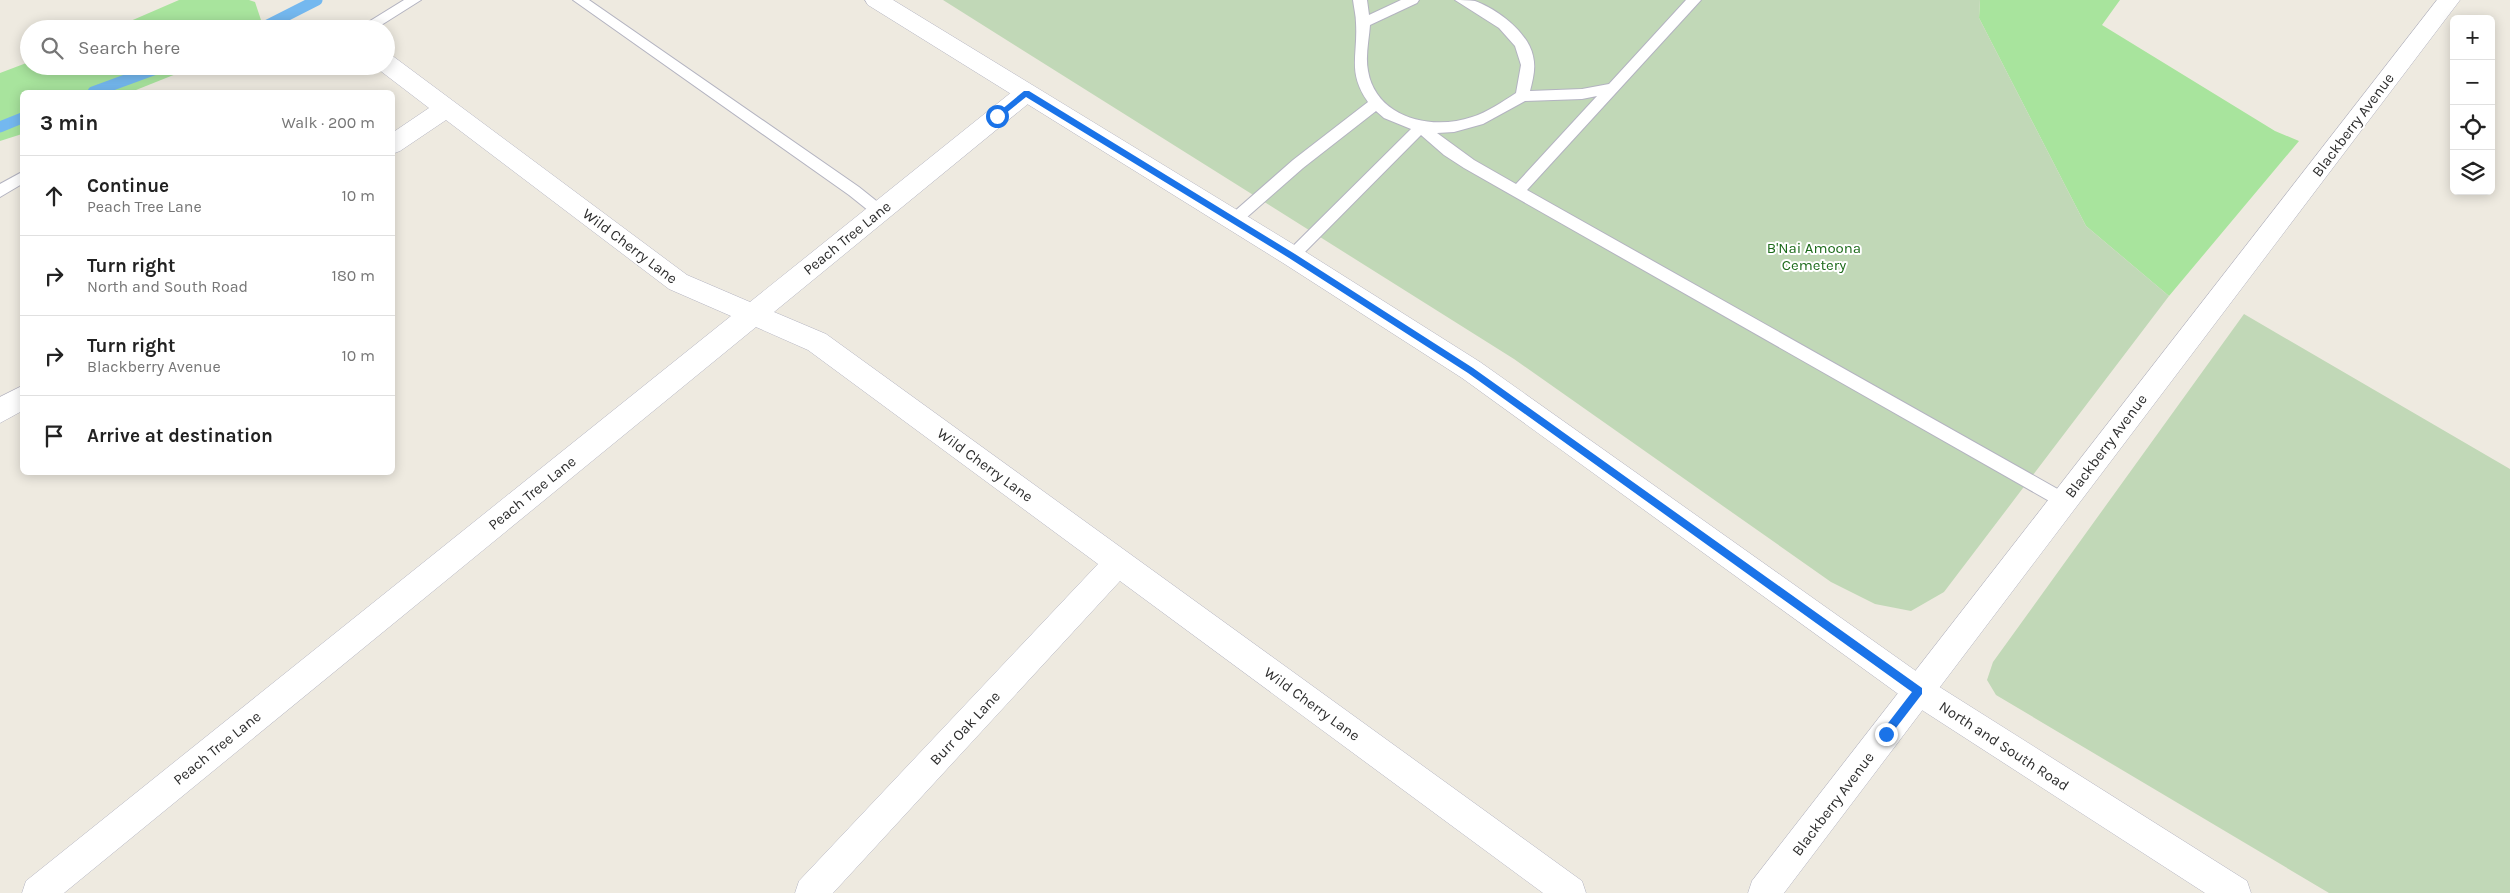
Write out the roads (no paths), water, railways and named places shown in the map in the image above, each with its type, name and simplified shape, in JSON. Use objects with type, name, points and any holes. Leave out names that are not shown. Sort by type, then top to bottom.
[{"type":"street","name":"North and South Road","points":[[876,0],[1292,256],[1471,370],[1919,691],[2235,893]]},
{"type":"street","name":"Blackberry Avenue","points":[[1764,893],[2448,0]]},
{"type":"street","name":"Wild Cherry Lane","points":[[395,70],[678,282],[816,342],[1570,893]]},
{"type":"street","name":"Peach Tree Lane","points":[[38,893],[1026,93]]},
{"type":"street","points":[[395,143],[446,108]]},
{"type":"street","points":[[0,412],[20,398]]},
{"type":"street","name":"Burr Oak Lane","points":[[811,893],[1119,562]]},
{"type":"lane","points":[[380,20],[414,0]]},
{"type":"lane","points":[[580,0],[879,211]]},
{"type":"lane","points":[[1360,0],[1363,23],[1361,71],[1366,90],[1375,104],[1387,114],[1421,127],[1447,129],[1474,123],[1522,96],[1582,94],[1613,88]]},
{"type":"lane","points":[[1363,23],[1412,0]]},
{"type":"lane","points":[[1462,0],[1503,23],[1520,42],[1528,64],[1522,96]]},
{"type":"lane","points":[[1518,191],[1694,0]]},
{"type":"lane","points":[[1233,221],[1298,164],[1375,104]]},
{"type":"lane","points":[[1421,127],[1449,151],[2064,501]]},
{"type":"lane","points":[[1292,256],[1421,127]]},
{"type":"lane","points":[[0,191],[20,178]]},
{"type":"waterway","points":[[278,20],[317,0]]},
{"type":"waterway","points":[[98,90],[139,75]]},
{"type":"waterway","points":[[0,127],[20,119]]},
{"type":"park label","name":"B'Nai Amoona Cemetery","points":[[1814,256]]}]
